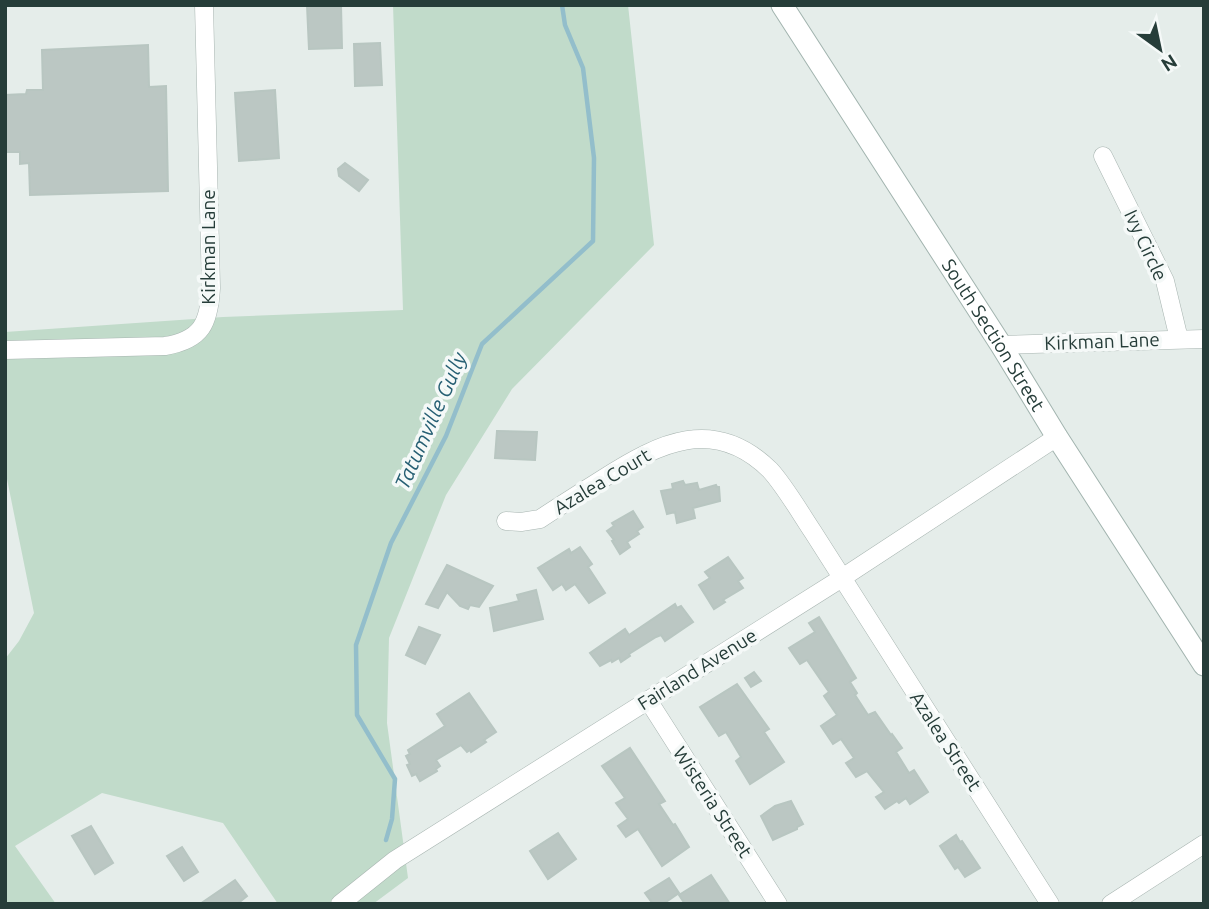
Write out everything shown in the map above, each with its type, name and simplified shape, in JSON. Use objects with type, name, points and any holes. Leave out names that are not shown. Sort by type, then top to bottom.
[{"type":"street","name":"Kirkman Lane","points":[[5,350],[165,346],[186,341],[201,330],[210,304],[211,288],[204,5]]},
{"type":"street","name":"South Section Street","points":[[782,5],[1204,665]]},
{"type":"street","name":"Ivy Circle","points":[[1103,156],[1164,281],[1179,339]]},
{"type":"street","name":"Kirkman Lane","points":[[1001,345],[1204,339]]},
{"type":"street","name":"Fairland Avenue","points":[[341,904],[395,860],[842,578],[1057,437]]},
{"type":"street","name":"Azalea Court","points":[[506,521],[540,519],[638,456],[661,446],[680,440],[712,440],[745,450],[772,472],[842,578]]},
{"type":"street","name":"Azalea Street","points":[[842,578],[1050,904]]},
{"type":"street","name":"Wisteria Street","points":[[648,700],[779,904]]},
{"type":"street","points":[[1111,904],[1204,844]]},
{"type":"green space","points":[[393,5],[628,5],[654,245],[512,389],[446,495],[389,638],[387,723],[408,878],[373,904],[278,904],[223,823],[102,793],[15,846],[56,904],[5,904],[5,659],[19,641],[34,613],[5,469],[5,332],[223,317],[403,310]]},
{"type":"building","points":[[307,5],[341,5],[342,48],[309,49]]},
{"type":"building","points":[[380,43],[382,85],[355,86],[354,44]]},
{"type":"building","points":[[148,45],[149,87],[166,86],[168,191],[30,195],[29,163],[20,164],[20,152],[5,152],[5,95],[43,90],[42,50]]},
{"type":"building","points":[[275,90],[279,158],[239,161],[235,93]]},
{"type":"building","points":[[345,163],[368,180],[359,191],[339,176],[338,169]]},
{"type":"building","points":[[497,431],[537,432],[535,460],[495,458]]},
{"type":"building","points":[[683,481],[685,485],[697,483],[699,490],[716,485],[719,487],[720,501],[693,508],[695,518],[677,523],[675,512],[667,514],[661,491],[673,489],[672,484]]},
{"type":"building","points":[[633,511],[643,527],[637,531],[639,534],[627,542],[630,547],[620,554],[607,531],[614,526],[612,523]]},
{"type":"building","points":[[580,547],[592,564],[588,567],[605,593],[589,603],[575,584],[566,590],[562,584],[553,590],[538,568],[569,549],[571,553]]},
{"type":"building","points":[[728,557],[743,578],[738,581],[743,588],[714,609],[699,585],[710,578],[705,572]]},
{"type":"building","points":[[447,565],[493,586],[479,607],[470,605],[468,609],[460,606],[447,592],[438,608],[426,604]]},
{"type":"building","points":[[536,590],[543,619],[494,631],[490,608],[519,601],[517,595]]},
{"type":"building","points":[[675,604],[677,608],[681,606],[693,622],[665,641],[661,635],[629,654],[630,656],[621,662],[619,658],[600,666],[590,653],[625,629],[629,635]]},
{"type":"building","points":[[819,617],[856,678],[850,682],[857,693],[855,695],[868,715],[875,712],[892,734],[902,748],[896,752],[909,773],[914,770],[928,792],[910,804],[906,798],[885,809],[876,797],[884,792],[867,771],[856,777],[846,763],[854,758],[841,739],[833,744],[821,726],[837,715],[824,696],[829,692],[807,660],[800,664],[789,648],[815,632],[809,623]]},
{"type":"building","points":[[419,627],[440,635],[425,664],[406,655]]},
{"type":"building","points":[[754,672],[761,681],[751,687],[745,678]]},
{"type":"building","points":[[737,684],[769,729],[764,732],[784,762],[750,784],[736,761],[741,757],[726,732],[719,736],[700,707]]},
{"type":"building","points":[[469,693],[496,732],[471,752],[467,752],[461,745],[436,760],[440,766],[437,771],[420,781],[416,774],[412,776],[407,765],[410,764],[406,756],[410,754],[408,750],[445,726],[437,714]]},
{"type":"building","points":[[630,748],[665,801],[659,804],[689,847],[662,866],[638,829],[626,837],[618,826],[628,819],[616,803],[625,798],[602,766]]},
{"type":"building","points":[[791,801],[803,824],[773,840],[761,816],[775,806]]},
{"type":"building","points":[[91,826],[113,863],[95,874],[72,836]]},
{"type":"building","points":[[558,833],[576,859],[548,879],[530,851]]},
{"type":"building","points":[[956,835],[980,868],[965,877],[958,867],[955,869],[940,846]]},
{"type":"building","points":[[182,847],[198,872],[184,881],[167,856]]},
{"type":"building","points":[[711,875],[730,904],[685,904],[679,895]]},
{"type":"building","points":[[669,878],[679,893],[663,904],[653,904],[645,893]]},
{"type":"building","points":[[235,880],[247,896],[237,904],[200,904]]},
{"type":"waterway","name":"Tatumville Gully","points":[[386,840],[392,819],[395,779],[357,715],[356,645],[391,543],[446,436],[482,344],[593,241],[594,158],[583,68],[565,25],[562,5]]}]
